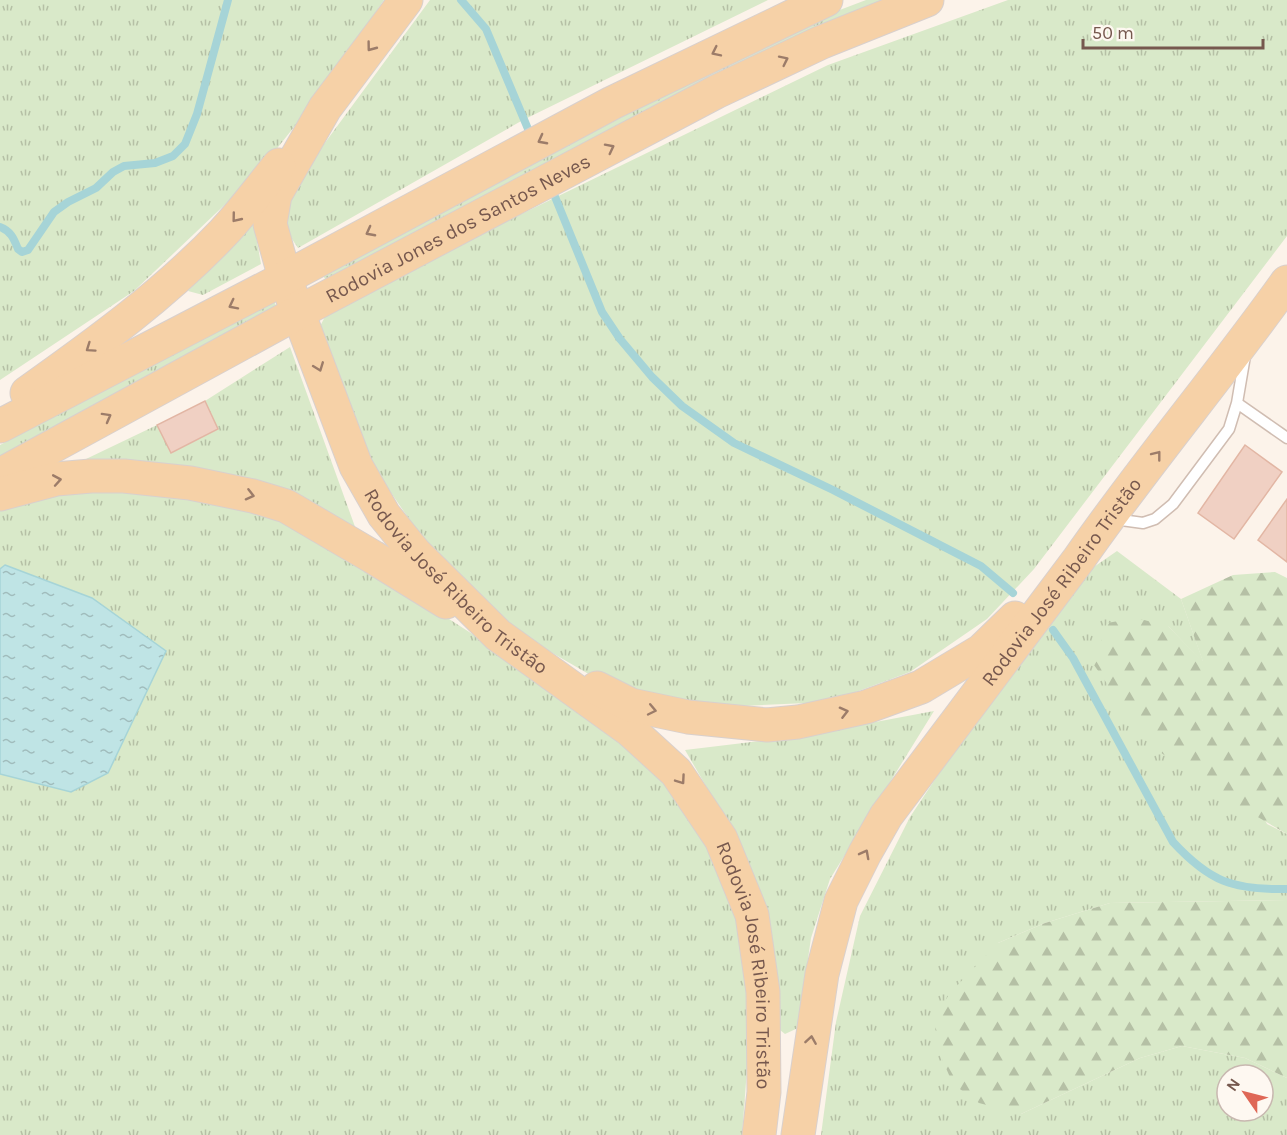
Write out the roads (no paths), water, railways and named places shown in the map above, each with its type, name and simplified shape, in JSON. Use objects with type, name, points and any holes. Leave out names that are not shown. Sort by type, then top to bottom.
[{"type":"main road","name":"Rodovia José Ribeiro Tristão","points":[[406,0],[325,108],[276,195],[270,224],[285,278],[356,466],[384,515],[415,553],[510,643],[630,730],[676,772],[721,839],[752,915],[763,992],[764,1092],[759,1135]]},
{"type":"main road","name":"Rodovia Jones dos Santos Neves","points":[[0,426],[285,278],[612,103],[826,0]]},
{"type":"main road","name":"Rodovia Jones dos Santos Neves","points":[[0,475],[299,312],[716,92],[822,42],[927,0]]},
{"type":"main road","points":[[0,412],[110,334],[181,275],[225,231],[325,108]]},
{"type":"main road","name":"Rodovia José Ribeiro Tristão","points":[[798,1135],[822,974],[841,901],[886,816],[1108,518],[1249,336],[1287,282]]},
{"type":"main road","points":[[0,494],[56,479],[124,476],[190,483],[253,496],[286,506],[373,556],[510,643],[631,705],[688,717],[767,725],[828,717],[866,707],[921,687],[981,651],[1004,630],[1108,518]]},
{"type":"lane","points":[[1108,518],[1143,523],[1163,514],[1173,504],[1226,435],[1237,403],[1249,336]]},
{"type":"lane","points":[[1237,403],[1287,438]]},
{"type":"water","points":[[5,565],[92,598],[166,651],[108,773],[71,792],[0,774],[0,569]]},
{"type":"waterway","points":[[0,227],[9,233],[18,249],[22,252],[28,250],[54,212],[96,188],[113,172],[124,166],[155,163],[173,156],[185,144],[197,114],[228,0]]},
{"type":"waterway","points":[[461,0],[486,29],[531,136]]},
{"type":"waterway","points":[[551,187],[602,312],[620,339],[652,377],[682,406],[734,443],[833,490],[981,566],[1013,593]]},
{"type":"waterway","points":[[1053,630],[1073,658],[1173,842],[1199,866],[1224,881],[1252,888],[1287,889]]}]
